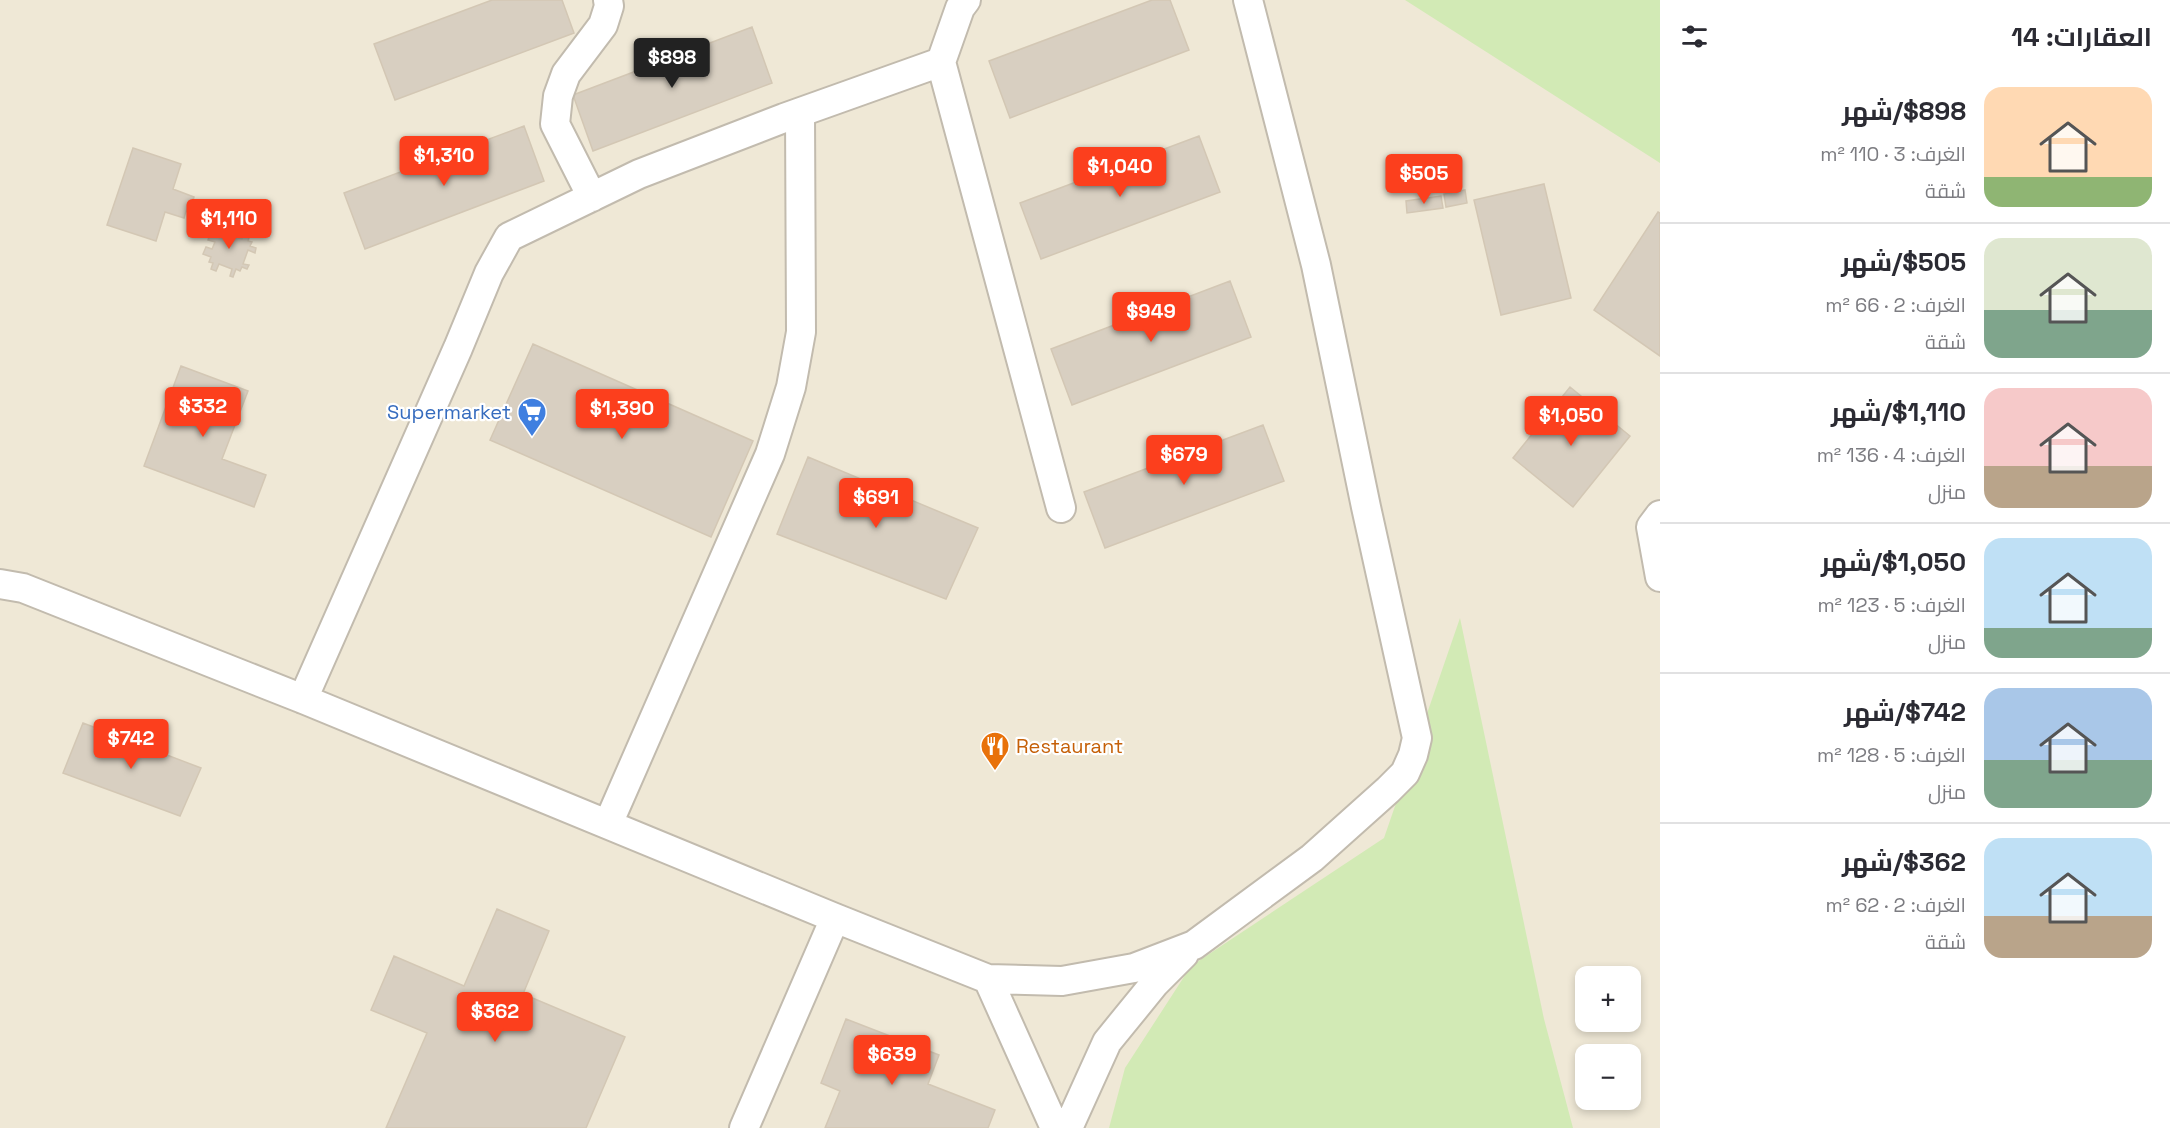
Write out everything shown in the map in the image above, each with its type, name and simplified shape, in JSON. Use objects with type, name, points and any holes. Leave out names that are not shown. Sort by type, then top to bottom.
[{"type":"lane","points":[[592,197],[555,124],[558,96],[566,74],[603,25],[609,6],[608,0]]},
{"type":"lane","points":[[966,0],[960,8],[941,62],[1061,508]]},
{"type":"lane","points":[[1068,1128],[1107,1042],[1155,983],[1194,945],[1312,858],[1388,790],[1405,773],[1417,738],[1316,265],[1248,0]]},
{"type":"lane","points":[[303,699],[489,273],[509,237],[639,174],[800,112],[941,62]]},
{"type":"lane","points":[[608,824],[770,454],[791,387],[801,332],[800,112]]},
{"type":"lane","points":[[1660,515],[1651,527],[1660,577]]},
{"type":"lane","points":[[0,584],[22,588],[303,699],[988,979],[1062,981],[1134,968],[1194,945]]},
{"type":"lane","points":[[744,1128],[835,918]]},
{"type":"lane","points":[[988,979],[1055,1128]]},
{"type":"shaded area","points":[[0,0],[1660,0],[1660,1128],[0,1128]]},
{"type":"green space","points":[[1405,0],[1660,0],[1660,163]]},
{"type":"green space","points":[[1460,618],[1544,1019],[1573,1128],[1109,1128],[1125,1068],[1191,966],[1384,838]]},
{"type":"building","points":[[492,0],[562,0],[574,33],[395,100],[374,44]]},
{"type":"building","points":[[1152,0],[1170,0],[1189,50],[1010,118],[989,61]]},
{"type":"building","points":[[752,27],[772,83],[593,151],[573,95]]},
{"type":"building","points":[[524,126],[544,181],[365,249],[344,193]]},
{"type":"building","points":[[1199,136],[1220,192],[1041,259],[1020,203]]},
{"type":"building","points":[[133,148],[181,164],[173,189],[194,197],[189,212],[186,211],[184,218],[165,212],[156,241],[107,225]]},
{"type":"building","points":[[1544,184],[1571,298],[1501,315],[1474,200]]},
{"type":"building","points":[[1465,190],[1467,203],[1446,207],[1444,194]]},
{"type":"building","points":[[1441,196],[1443,208],[1407,213],[1406,201]]},
{"type":"building","points":[[1658,212],[1660,213],[1660,356],[1594,310]]},
{"type":"building","points":[[225,225],[232,227],[229,234],[242,239],[244,232],[250,234],[248,241],[252,242],[250,246],[256,248],[255,253],[248,250],[243,264],[249,265],[247,269],[242,267],[240,271],[236,269],[233,277],[230,276],[232,269],[219,264],[216,271],[211,269],[213,263],[209,262],[211,257],[203,254],[206,247],[212,249],[215,242],[208,240],[211,231],[217,233],[219,229],[223,231]]},
{"type":"building","points":[[1230,281],[1251,337],[1072,405],[1051,349]]},
{"type":"building","points":[[533,344],[753,441],[711,537],[490,440]]},
{"type":"building","points":[[181,366],[248,391],[222,459],[266,475],[254,507],[144,466]]},
{"type":"building","points":[[1570,387],[1630,436],[1573,507],[1513,458]]},
{"type":"building","points":[[1263,425],[1284,481],[1105,548],[1084,492]]},
{"type":"building","points":[[808,457],[978,528],[946,599],[777,534]]},
{"type":"building","points":[[83,723],[201,768],[180,816],[63,773]]},
{"type":"building","points":[[497,909],[549,931],[523,994],[625,1037],[586,1128],[386,1128],[427,1033],[371,1010],[394,956],[464,986]]},
{"type":"building","points":[[846,1019],[939,1055],[928,1084],[995,1110],[988,1128],[825,1128],[840,1091],[821,1083]]},
{"type":"place","name":"Supermarket","points":[[532,438]]},
{"type":"place","name":"Restaurant","points":[[995,772]]}]
